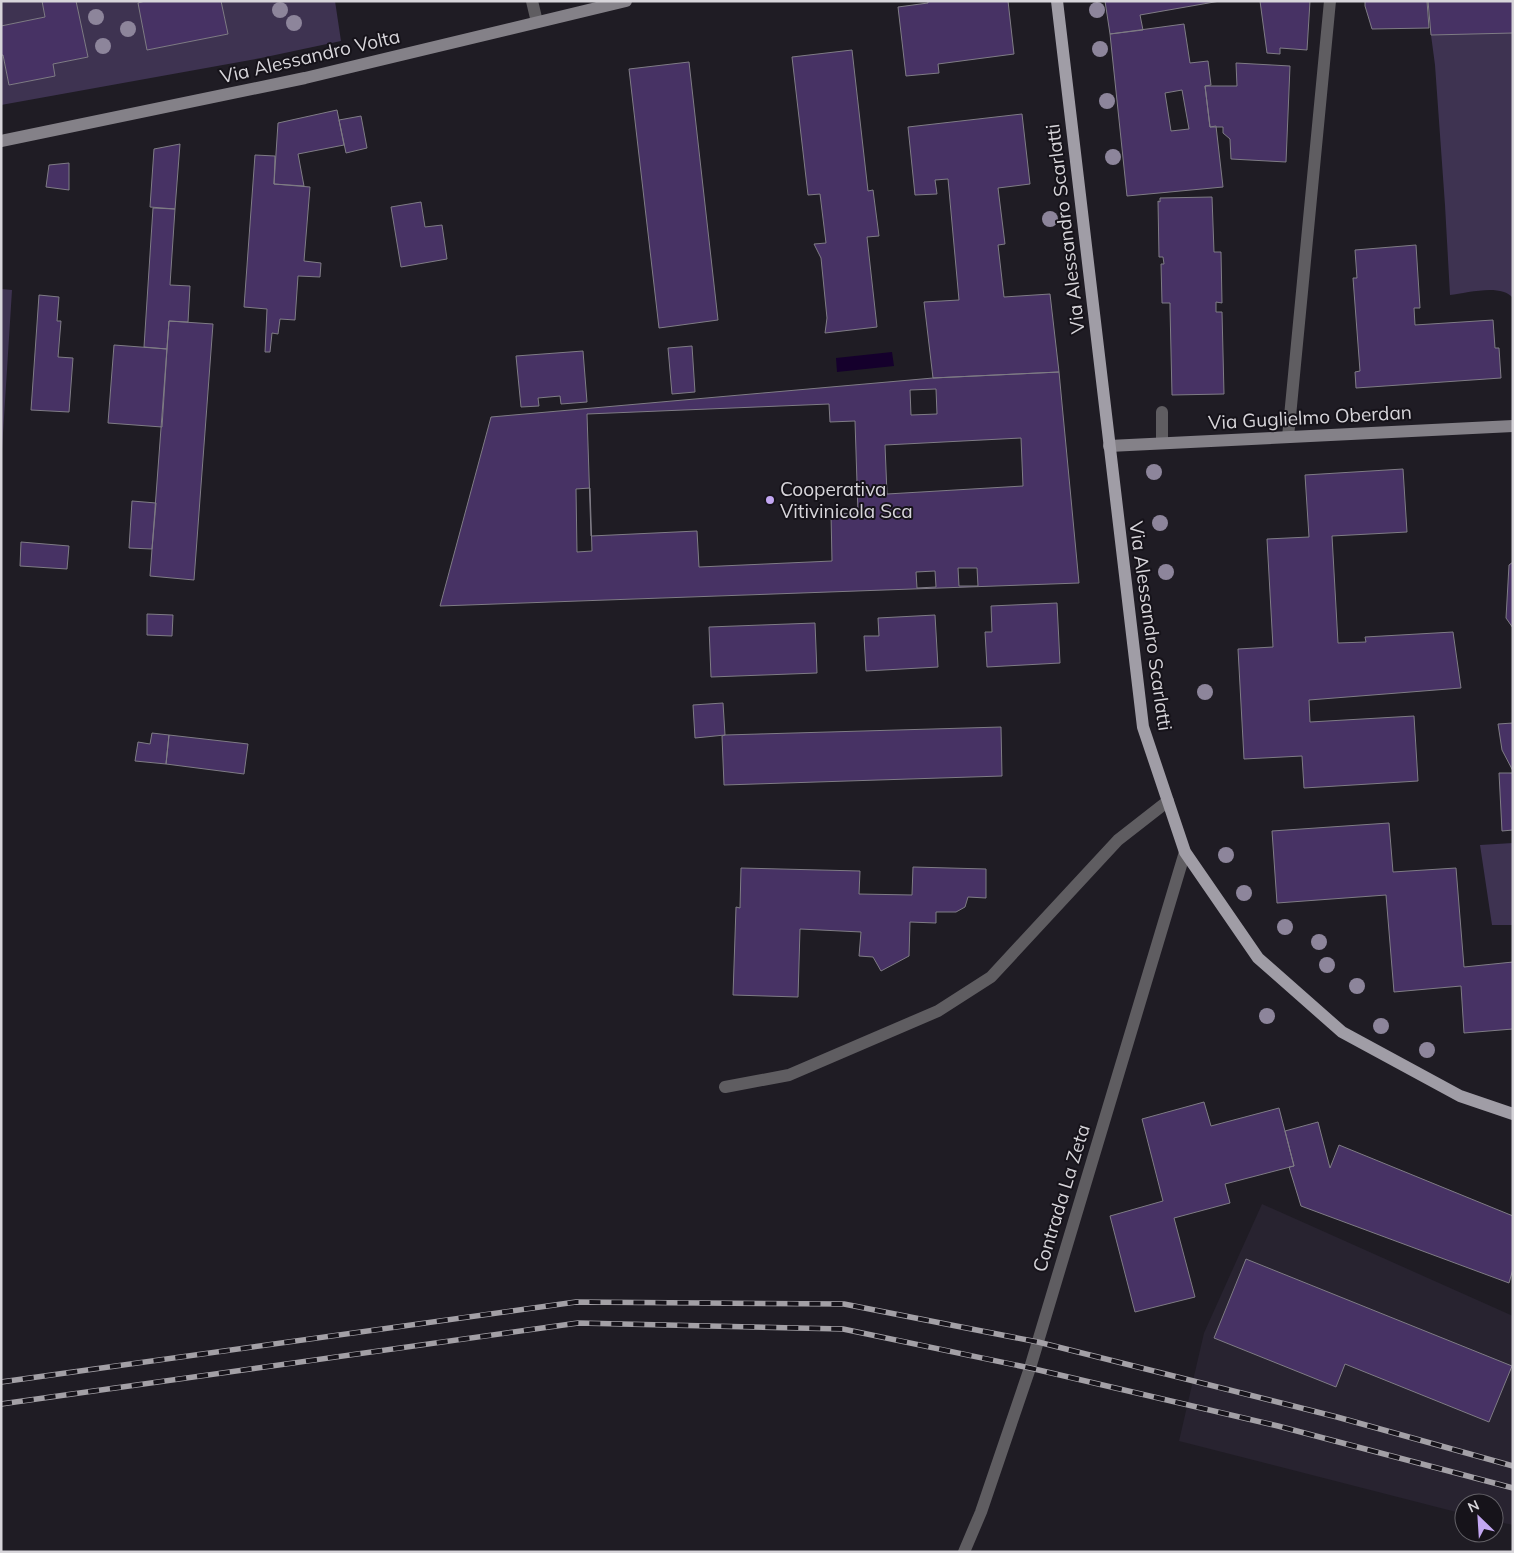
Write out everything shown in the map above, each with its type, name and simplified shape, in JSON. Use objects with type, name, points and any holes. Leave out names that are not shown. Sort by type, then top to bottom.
[{"type":"main road","name":"Via Alessandro Scarlatti","points":[[1057,1],[1143,727],[1185,852],[1258,958],[1342,1032],[1460,1096],[1513,1114]]},
{"type":"street","points":[[532,1],[538,22]]},
{"type":"street","name":"Via Alessandro Volta","points":[[1,141],[305,78],[626,1]]},
{"type":"street","points":[[1288,437],[1330,1]]},
{"type":"street","points":[[1162,412],[1162,443]]},
{"type":"street","name":"Via Guglielmo Oberdan","points":[[1109,446],[1513,426]]},
{"type":"street","points":[[725,1087],[789,1075],[938,1011],[991,977],[1118,840],[1168,801]]},
{"type":"street","name":"Contrada La Zeta","points":[[964,1552],[981,1512],[1030,1368],[1185,852]]},
{"type":"shaded area","points":[[1,1],[42,1],[45,17],[1,26]]},
{"type":"shaded area","points":[[76,1],[145,1],[138,3],[147,50],[228,34],[221,1],[335,1],[341,41],[261,58],[1,105],[1,55],[3,55],[9,85],[55,76],[53,64],[88,57]]},
{"type":"shaded area","points":[[1513,32],[1513,298],[1508,293],[1492,290],[1450,295],[1435,65],[1431,35]]},
{"type":"shaded area","points":[[1,289],[12,290],[1,465]]},
{"type":"shaded area","points":[[892,352],[894,366],[837,372],[836,358]]},
{"type":"shaded area","points":[[1513,843],[1513,925],[1492,925],[1480,845]]},
{"type":"shaded area","points":[[1262,1204],[1513,1316],[1513,1525],[1504,1523],[1504,1493],[1454,1493],[1454,1511],[1179,1441],[1204,1333]]},
{"type":"building","points":[[42,1],[76,1],[88,57],[53,64],[55,76],[9,85],[3,55],[1,55],[1,26],[45,17]]},
{"type":"building","points":[[145,1],[221,1],[228,34],[147,50],[138,3]]},
{"type":"building","points":[[928,1],[1008,1],[1014,54],[938,64],[939,73],[906,76],[898,7],[928,3]]},
{"type":"building","points":[[1105,1],[1220,1],[1140,15],[1143,30],[1110,34]]},
{"type":"building","points":[[1260,1],[1310,1],[1307,50],[1280,48],[1280,54],[1267,53]]},
{"type":"building","points":[[1365,1],[1427,1],[1429,28],[1372,29]]},
{"type":"building","points":[[1428,1],[1513,1],[1513,33],[1431,35]]},
{"type":"building","points":[[1184,24],[1190,63],[1208,61],[1211,85],[1205,86],[1210,127],[1216,126],[1223,187],[1127,196],[1110,34]],"holes":[[[1182,90],[1189,129],[1171,131],[1165,93]]]},
{"type":"building","points":[[852,50],[868,191],[873,190],[879,236],[867,237],[877,327],[825,333],[827,318],[821,258],[814,244],[826,243],[820,194],[808,195],[792,57]]},
{"type":"building","points":[[689,62],[718,320],[659,328],[629,69]]},
{"type":"building","points":[[1236,63],[1290,66],[1286,162],[1231,159],[1230,139],[1223,133],[1223,127],[1210,127],[1205,86],[1237,86]]},
{"type":"building","points":[[337,110],[344,145],[298,154],[304,186],[274,184],[278,123]]},
{"type":"building","points":[[1022,114],[1030,184],[998,188],[1005,244],[998,245],[1004,297],[1050,294],[1059,372],[933,378],[924,302],[959,300],[948,179],[935,180],[937,194],[915,195],[908,127]]},
{"type":"building","points":[[361,116],[367,148],[346,153],[339,120]]},
{"type":"building","points":[[180,144],[175,209],[150,207],[154,149]]},
{"type":"building","points":[[255,155],[275,156],[274,184],[310,187],[304,261],[321,263],[320,277],[298,276],[295,320],[280,319],[278,334],[272,333],[270,352],[265,352],[267,309],[244,307]]},
{"type":"building","points":[[69,163],[69,190],[46,187],[49,165]]},
{"type":"building","points":[[1212,197],[1214,252],[1221,252],[1222,303],[1216,302],[1216,312],[1222,312],[1224,394],[1172,395],[1170,303],[1162,303],[1161,264],[1164,264],[1163,257],[1159,257],[1158,201],[1160,202],[1160,198]]},
{"type":"building","points":[[421,202],[425,227],[442,225],[447,259],[401,267],[391,207]]},
{"type":"building","points":[[153,208],[175,209],[170,285],[190,286],[188,322],[169,321],[167,349],[144,347]]},
{"type":"building","points":[[1416,245],[1420,308],[1414,308],[1415,325],[1493,320],[1495,348],[1499,348],[1501,378],[1356,388],[1355,372],[1360,371],[1353,278],[1357,278],[1355,250]]},
{"type":"building","points":[[39,295],[59,297],[57,321],[61,321],[58,357],[73,358],[69,412],[31,410]]},
{"type":"building","points":[[169,321],[213,324],[194,580],[150,576]]},
{"type":"building","points":[[114,345],[167,349],[162,427],[108,423]]},
{"type":"building","points":[[692,346],[695,392],[672,394],[668,348]]},
{"type":"building","points":[[583,351],[587,402],[561,404],[560,396],[538,398],[539,406],[521,407],[516,356]]},
{"type":"building","name":"Cooperativa Vitivinicola Sca","points":[[1059,372],[1079,583],[440,606],[491,417],[933,378]]},
{"type":"building","points":[[936,389],[937,414],[911,415],[910,390]]},
{"type":"building","points":[[829,404],[830,422],[855,421],[858,513],[831,514],[832,561],[699,567],[697,531],[591,536],[587,414]]},
{"type":"building","points":[[1021,438],[1023,486],[887,494],[885,445]]},
{"type":"building","points":[[1403,469],[1407,532],[1332,536],[1338,643],[1366,642],[1365,637],[1453,632],[1461,688],[1309,700],[1310,722],[1414,716],[1418,781],[1304,788],[1302,756],[1244,759],[1238,649],[1273,647],[1267,539],[1309,537],[1305,475]]},
{"type":"building","points":[[590,488],[592,551],[577,552],[576,489]]},
{"type":"building","points":[[132,501],[156,503],[152,549],[129,548]]},
{"type":"building","points":[[21,542],[69,546],[67,569],[20,566]]},
{"type":"building","points":[[1513,562],[1513,628],[1506,618],[1509,565]]},
{"type":"building","points":[[958,568],[977,568],[978,586],[959,586]]},
{"type":"building","points":[[935,571],[936,587],[917,588],[916,572]]},
{"type":"building","points":[[1057,603],[1060,663],[987,667],[985,632],[992,632],[991,606]]},
{"type":"building","points":[[147,614],[173,615],[172,636],[147,635]]},
{"type":"building","points":[[935,615],[938,667],[866,671],[864,636],[879,636],[878,618]]},
{"type":"building","points":[[815,623],[817,673],[711,677],[709,627]]},
{"type":"building","points":[[723,703],[725,735],[695,738],[693,705]]},
{"type":"building","points":[[1513,723],[1513,771],[1502,750],[1498,724]]},
{"type":"building","points":[[1001,727],[1002,776],[724,785],[722,736],[725,735]]},
{"type":"building","points":[[152,733],[169,735],[166,764],[135,761],[138,742],[150,744]]},
{"type":"building","points":[[169,735],[248,744],[244,774],[166,764]]},
{"type":"building","points":[[1499,773],[1513,773],[1513,830],[1502,831]]},
{"type":"building","points":[[1389,823],[1393,872],[1456,868],[1464,967],[1513,962],[1513,1029],[1464,1033],[1461,986],[1394,992],[1386,895],[1277,903],[1272,831]]},
{"type":"building","points":[[913,867],[986,869],[986,898],[968,897],[965,907],[956,912],[936,912],[936,923],[910,922],[909,956],[881,971],[873,957],[859,956],[861,932],[800,929],[798,997],[733,995],[736,907],[740,908],[741,868],[860,871],[859,894],[912,895]]},
{"type":"building","points":[[1204,1102],[1211,1126],[1279,1108],[1294,1166],[1225,1184],[1230,1203],[1174,1218],[1195,1297],[1135,1312],[1110,1216],[1163,1201],[1142,1119]]},
{"type":"building","points":[[1318,1122],[1330,1168],[1339,1145],[1513,1216],[1513,1269],[1509,1283],[1301,1206],[1289,1167],[1294,1166],[1285,1131]]},
{"type":"building","points":[[1246,1259],[1512,1366],[1489,1422],[1345,1364],[1336,1387],[1214,1338]]},
{"type":"railway","points":[[1,1382],[576,1302],[844,1304],[1038,1342],[1337,1417],[1513,1466]]},
{"type":"railway","points":[[1,1404],[578,1323],[843,1329],[1030,1368],[1278,1426],[1513,1488]]},
{"type":"place","name":"Cooperativa Vitivinicola Sca","points":[[770,500]]}]
